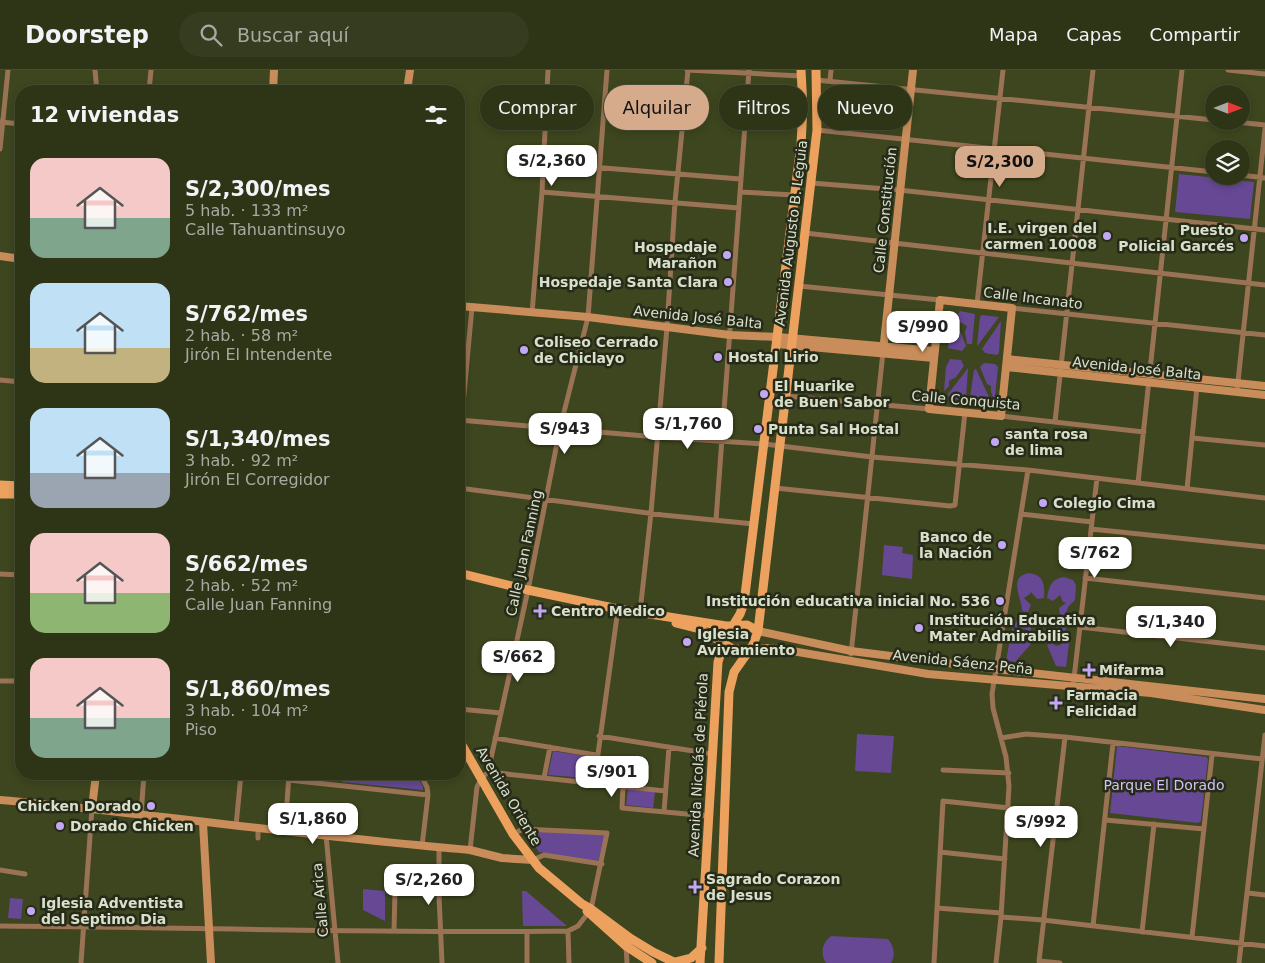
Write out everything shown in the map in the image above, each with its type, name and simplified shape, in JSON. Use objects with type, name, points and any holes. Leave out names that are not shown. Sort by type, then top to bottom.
[{"type":"main road","name":"Avenida Augusto B. Leguia","points":[[793,342],[817,130],[816,70]]},
{"type":"main road","name":"Avenida Augusto B. Leguia","points":[[778,340],[802,125],[801,73]]},
{"type":"main road","points":[[795,195],[809,196]]},
{"type":"main road","name":"Avenida Nicolás de Piérola","points":[[700,963],[718,662],[724,643],[744,603],[778,340]]},
{"type":"main road","name":"Avenida Nicolás de Piérola","points":[[719,963],[729,692],[734,672],[749,650],[758,631],[793,342]]},
{"type":"main road","points":[[0,485],[15,486]]},
{"type":"main road","points":[[0,494],[15,494]]},
{"type":"main road","name":"Avenida Sáenz Peña","points":[[465,574],[528,590],[666,618],[700,629],[733,649],[749,650]]},
{"type":"main road","name":"Avenida Sáenz Peña","points":[[666,618],[676,617],[734,626],[747,625],[758,631]]},
{"type":"main road","name":"Avenida Oriente","points":[[465,751],[513,834],[532,860],[590,911],[626,946],[652,963]]},
{"type":"main road","name":"Avenida Oriente","points":[[590,911],[645,948],[676,963]]},
{"type":"main road","points":[[676,963],[691,958],[702,948]]},
{"type":"street","points":[[0,149],[1,122],[8,70]]},
{"type":"street","points":[[95,70],[96,85]]},
{"type":"street","points":[[150,85],[151,70]]},
{"type":"street","points":[[273,85],[274,70]]},
{"type":"street","points":[[409,85],[410,70]]},
{"type":"street","points":[[532,313],[542,192],[548,70]]},
{"type":"street","name":"Calle Juan Fanning","points":[[488,772],[528,590],[560,428],[588,317],[607,70]]},
{"type":"street","points":[[640,612],[651,513],[667,328],[675,202],[688,70],[801,73]]},
{"type":"street","points":[[830,81],[831,70]]},
{"type":"street","name":"Calle Constitución","points":[[911,85],[913,70]]},
{"type":"street","points":[[977,304],[1003,70]]},
{"type":"street","points":[[1055,422],[1093,70]]},
{"type":"street","points":[[1138,483],[1182,70]]},
{"type":"street","points":[[1228,70],[1265,74]]},
{"type":"street","points":[[716,520],[749,72]]},
{"type":"street","points":[[816,80],[870,85]]},
{"type":"street","points":[[912,89],[1205,119]]},
{"type":"street","points":[[1,122],[15,123]]},
{"type":"street","points":[[1250,123],[1265,125]]},
{"type":"street","points":[[1238,387],[1254,229],[1262,178],[1265,129]]},
{"type":"street","points":[[817,130],[1205,171]]},
{"type":"street","name":"Calle Constitución","points":[[883,349],[906,130]]},
{"type":"street","points":[[542,164],[740,179]]},
{"type":"street","points":[[810,183],[899,190],[1265,230]]},
{"type":"street","points":[[542,192],[739,208]]},
{"type":"street","points":[[740,192],[795,195]]},
{"type":"street","points":[[805,233],[1265,285]]},
{"type":"street","points":[[0,256],[15,257]]},
{"type":"street","name":"Calle Incanato","points":[[799,286],[1265,335]]},
{"type":"street","points":[[929,409],[940,300]]},
{"type":"street","name":"Avenida José Balta","points":[[465,306],[588,317],[793,342],[934,355]]},
{"type":"street","points":[[465,373],[472,307]]},
{"type":"street","points":[[1001,416],[1012,308]]},
{"type":"street","points":[[850,662],[883,349]]},
{"type":"street","name":"Avenida José Balta","points":[[1007,363],[1238,387],[1265,395]]},
{"type":"street","name":"Avenida José Balta","points":[[1150,378],[1197,387],[1265,386]]},
{"type":"street","points":[[0,380],[15,381]]},
{"type":"street","points":[[1187,489],[1197,387]]},
{"type":"street","name":"Calle Conquista","points":[[786,396],[965,412],[1144,432]]},
{"type":"street","points":[[775,488],[955,505],[965,412]]},
{"type":"street","points":[[465,420],[764,444],[872,457],[1028,470],[1265,498]]},
{"type":"street","points":[[1192,438],[1265,445]]},
{"type":"street","points":[[996,963],[1009,808],[1009,773],[993,708],[992,694],[1028,470]]},
{"type":"street","points":[[1073,687],[1097,478]]},
{"type":"street","points":[[465,489],[651,513],[754,524]]},
{"type":"street","points":[[1020,514],[1092,522]]},
{"type":"street","points":[[1091,529],[1265,547]]},
{"type":"street","points":[[0,574],[15,575]]},
{"type":"street","points":[[1085,578],[1265,598]]},
{"type":"street","points":[[594,783],[596,755],[618,609]]},
{"type":"street","points":[[1080,627],[1265,648]]},
{"type":"street","name":"Avenida Sáenz Peña","points":[[758,631],[851,651],[1265,699]]},
{"type":"street","name":"Avenida Sáenz Peña","points":[[749,650],[780,649],[928,674],[1151,693],[1265,710]]},
{"type":"street","points":[[0,681],[15,681]]},
{"type":"street","points":[[465,710],[501,713]]},
{"type":"street","points":[[1001,738],[1026,734],[1065,737],[1212,755],[1262,759]]},
{"type":"street","points":[[1239,963],[1265,735]]},
{"type":"street","points":[[599,736],[712,754]]},
{"type":"street","points":[[1060,963],[1039,960],[1065,737]]},
{"type":"street","points":[[495,738],[596,755]]},
{"type":"street","points":[[1093,926],[1113,743]]},
{"type":"street","points":[[544,778],[550,747]]},
{"type":"street","points":[[664,812],[669,747]]},
{"type":"street","points":[[1192,937],[1212,755]]},
{"type":"street","points":[[943,770],[1009,773]]},
{"type":"street","points":[[470,850],[477,787],[481,779],[488,772],[665,791]]},
{"type":"street","points":[[81,963],[95,780]]},
{"type":"street","points":[[141,815],[144,780]]},
{"type":"street","points":[[236,826],[240,780]]},
{"type":"street","points":[[285,831],[288,780],[428,795]]},
{"type":"street","points":[[422,846],[428,795],[423,780]]},
{"type":"street","points":[[622,786],[622,808],[708,816]]},
{"type":"street","points":[[0,800],[92,808],[236,826],[470,850],[502,858],[532,860],[544,855],[602,864]]},
{"type":"street","points":[[934,963],[943,802],[1009,808]]},
{"type":"street","points":[[1105,820],[1204,829]]},
{"type":"street","points":[[203,822],[210,963]]},
{"type":"street","points":[[1142,932],[1154,824]]},
{"type":"street","points":[[258,828],[258,838]]},
{"type":"street","points":[[0,926],[208,928],[336,932],[527,932],[568,931],[578,926],[590,911],[602,864],[607,834],[523,829],[513,834]]},
{"type":"street","name":"Calle Arica","points":[[326,835],[338,963]]},
{"type":"street","points":[[439,848],[442,963]]},
{"type":"street","points":[[940,852],[1005,859]]},
{"type":"street","points":[[0,870],[25,874]]},
{"type":"street","points":[[394,890],[394,931]]},
{"type":"street","points":[[1248,893],[1265,895]]},
{"type":"street","points":[[937,908],[1265,946]]},
{"type":"street","points":[[568,931],[569,963]]},
{"type":"street","points":[[527,932],[527,963]]},
{"type":"street","points":[[626,946],[627,963]]},
{"type":"green space","points":[[1179,174],[1205,177],[1205,185],[1250,185],[1250,182],[1254,182],[1250,219],[1175,212]]},
{"type":"green space","points":[[960,311],[975,314],[972,344],[967,344],[965,332],[967,326],[960,322],[957,316]]},
{"type":"green space","points":[[954,314],[956,320],[954,332],[961,333],[966,346],[962,351],[948,348],[950,319]]},
{"type":"green space","points":[[982,315],[999,317],[977,345],[980,317]]},
{"type":"green space","points":[[1001,321],[999,353],[997,355],[985,353],[982,349]]},
{"type":"green space","points":[[950,359],[961,360],[964,366],[956,377],[949,381],[949,386],[944,391],[946,367]]},
{"type":"green space","points":[[984,363],[995,364],[998,367],[995,397],[993,397],[991,386],[987,384],[980,367]]},
{"type":"green space","points":[[968,368],[966,398],[962,400],[949,399],[948,394]]},
{"type":"green space","points":[[976,369],[990,399],[988,403],[974,401],[970,398],[974,370]]},
{"type":"green space","points":[[884,545],[903,547],[902,553],[913,555],[912,579],[882,575]]},
{"type":"green space","points":[[1029,573],[1041,578],[1044,585],[1044,598],[1037,599],[1031,592],[1024,598],[1031,605],[1028,612],[1022,611],[1017,583],[1022,575]]},
{"type":"green space","points":[[1064,577],[1073,580],[1076,585],[1075,600],[1068,607],[1065,616],[1060,616],[1059,608],[1066,603],[1063,602],[1060,595],[1053,601],[1047,598],[1051,584]]},
{"type":"green space","points":[[1021,614],[1028,615],[1027,618],[1031,619],[1031,630],[1038,636],[1033,641],[1029,638],[1026,630],[1018,629],[1014,626]]},
{"type":"green space","points":[[1058,619],[1066,619],[1064,623],[1067,633],[1064,635],[1056,632],[1051,640],[1046,642],[1044,636],[1051,633],[1055,622],[1059,621]]},
{"type":"green space","points":[[1012,628],[1016,632],[1018,640],[1027,640],[1031,644],[1015,662],[1006,661]]},
{"type":"green space","points":[[1070,636],[1066,667],[1056,666],[1047,645],[1052,643],[1056,646],[1060,645],[1064,642],[1064,638]]},
{"type":"green space","points":[[857,734],[894,736],[891,773],[855,771]]},
{"type":"green space","name":"Parque El Dorado","points":[[1117,746],[1206,757],[1208,759],[1201,821],[1198,823],[1110,813]]},
{"type":"green space","points":[[553,751],[591,757],[587,778],[548,775]]},
{"type":"green space","points":[[342,780],[419,780],[423,790],[342,782]]},
{"type":"green space","points":[[628,789],[655,792],[653,808],[626,805]]},
{"type":"green space","points":[[526,831],[605,836],[598,862],[539,852],[526,834]]},
{"type":"green space","points":[[363,889],[385,891],[385,921],[363,910]]},
{"type":"green space","points":[[522,891],[526,891],[567,926],[523,926]]},
{"type":"green space","points":[[10,898],[23,899],[21,919],[8,918]]},
{"type":"green space","points":[[831,936],[888,939],[894,951],[893,960],[891,963],[826,963],[823,956],[823,948]]},
{"type":"place","name":"I.E. virgen del carmen 10008","points":[[1107,236]]},
{"type":"place","name":"Puesto Policial Garcés","points":[[1244,238]]},
{"type":"place","name":"Hospedaje Marañon","points":[[727,255]]},
{"type":"place","name":"Hospedaje Santa Clara","points":[[728,282]]},
{"type":"place","name":"Coliseo Cerrado de Chiclayo","points":[[524,350]]},
{"type":"place","name":"Hostal Lirio","points":[[718,357]]},
{"type":"place","name":"El Huarike de Buen Sabor","points":[[764,394]]},
{"type":"place","name":"Punta Sal Hostal","points":[[758,429]]},
{"type":"place","name":"santa rosa de lima","points":[[995,442]]},
{"type":"place","name":"Colegio Cima","points":[[1043,503]]},
{"type":"place","name":"Banco de la Nación","points":[[1002,545]]},
{"type":"place","name":"Institución educativa inicial No. 536","points":[[1000,601]]},
{"type":"place","name":"Centro Medico","points":[[540,611]]},
{"type":"place","name":"Institución Educativa Mater Admirabilis","points":[[919,628]]},
{"type":"place","name":"Iglesia Avivamiento","points":[[687,642]]},
{"type":"place","name":"Mifarma","points":[[1089,670]]},
{"type":"place","name":"Farmacia Felicidad","points":[[1056,703]]},
{"type":"place","name":"Chicken Dorado","points":[[151,806]]},
{"type":"place","name":"Dorado Chicken","points":[[60,826]]},
{"type":"place","name":"Sagrado Corazon de Jesus","points":[[695,887]]},
{"type":"place","name":"Iglesia Adventista del Septimo Dia","points":[[31,911]]}]
